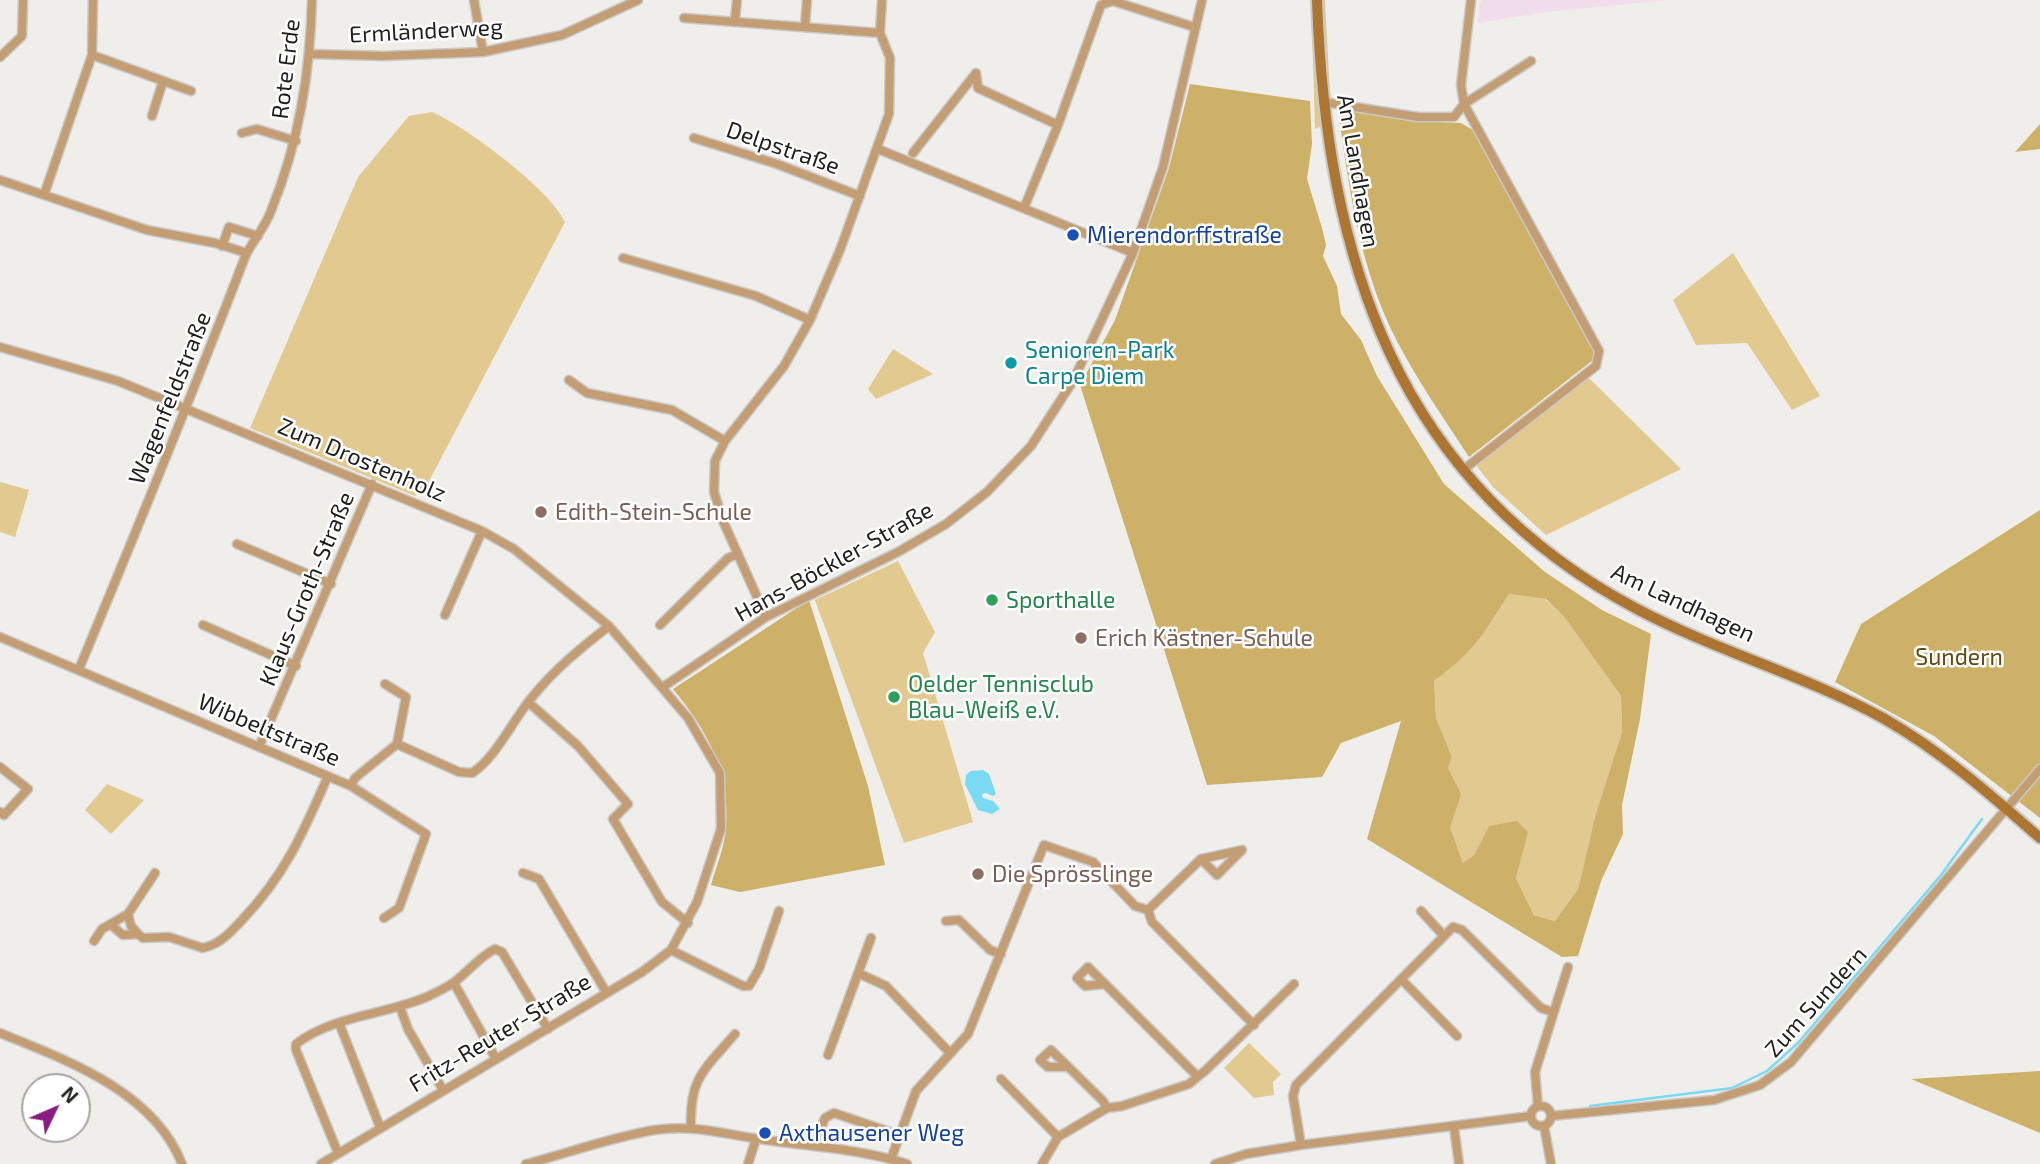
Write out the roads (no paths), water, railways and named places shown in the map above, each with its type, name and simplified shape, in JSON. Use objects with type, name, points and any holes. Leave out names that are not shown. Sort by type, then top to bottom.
[{"type":"street","points":[[0,57],[22,36],[23,0]]},
{"type":"street","points":[[44,195],[92,55],[93,0]]},
{"type":"street","name":"Rote Erde","points":[[296,141],[311,54],[312,0]]},
{"type":"street","points":[[474,0],[483,52]]},
{"type":"street","name":"Ermländerweg","points":[[311,54],[383,56],[483,52],[562,35],[638,0]]},
{"type":"street","points":[[736,20],[737,0]]},
{"type":"street","points":[[805,26],[807,0]]},
{"type":"street","points":[[766,617],[737,554],[715,492],[715,461],[725,441],[784,366],[810,320],[878,149],[889,114],[891,58],[880,33],[883,0]]},
{"type":"street","name":"Hans-Böckler-Straße","points":[[663,687],[766,617],[902,550],[946,524],[992,487],[1031,446],[1054,415],[1099,329],[1133,253],[1163,167],[1202,0]]},
{"type":"street","name":"Am Landhagen","points":[[1317,0],[1323,102],[1339,196],[1360,282],[1385,346],[1414,403],[1463,470],[1524,533],[1598,587],[1677,628],[1808,681],[1884,719],[1961,771],[2040,838]]},
{"type":"street","points":[[1463,470],[1595,366],[1599,351],[1464,104],[1461,85],[1471,0]]},
{"type":"street","points":[[1024,208],[1058,125],[1101,5],[1113,1],[1194,27]]},
{"type":"street","points":[[684,18],[880,33]]},
{"type":"street","points":[[92,55],[191,91]]},
{"type":"street","points":[[1323,102],[1418,117],[1454,117],[1464,104],[1531,61]]},
{"type":"street","points":[[913,153],[976,73],[978,88],[991,97],[1058,125]]},
{"type":"street","points":[[152,116],[163,81]]},
{"type":"street","points":[[242,133],[257,129],[296,141]]},
{"type":"street","name":"Delpstraße","points":[[694,138],[776,164],[860,196]]},
{"type":"street","name":"Wagenfeldstraße","points":[[79,669],[187,410],[247,253],[270,214],[296,141]]},
{"type":"street","points":[[878,149],[1133,253]]},
{"type":"street","points":[[0,180],[147,230],[247,253]]},
{"type":"street","points":[[222,246],[229,227],[258,236]]},
{"type":"street","points":[[623,258],[756,296],[810,320]]},
{"type":"street","name":"Zum Drostenholz","points":[[0,347],[93,372],[482,531],[524,556],[609,626],[663,687]]},
{"type":"street","points":[[569,380],[587,393],[672,410],[725,441]]},
{"type":"street","name":"Klaus-Groth-Straße","points":[[259,747],[372,484]]},
{"type":"street","points":[[445,615],[482,531]]},
{"type":"street","points":[[237,544],[331,584]]},
{"type":"street","points":[[660,625],[728,558],[737,554]]},
{"type":"street","points":[[203,625],[296,666]]},
{"type":"street","points":[[397,744],[459,772],[472,772],[486,761],[528,702],[560,666],[609,626]]},
{"type":"street","name":"Wibbeltstraße","points":[[0,637],[351,786],[426,834],[399,908],[384,918]]},
{"type":"street","points":[[351,786],[355,778],[397,744],[406,697],[385,684]]},
{"type":"street","name":"Fritz-Reuter-Straße","points":[[321,1164],[548,1029],[671,950],[688,923],[722,829],[720,773],[688,718],[663,687]]},
{"type":"street","points":[[528,702],[578,746],[605,781],[628,804],[613,819],[662,902],[688,923]]},
{"type":"street","points":[[0,767],[28,789],[4,815],[0,812]]},
{"type":"street","name":"Zum Sundern","points":[[1551,1116],[1714,1100],[1738,1095],[1777,1075],[1876,966],[2040,769]]},
{"type":"street","points":[[128,914],[131,926],[143,938],[169,937],[203,948],[225,938],[271,890],[297,846],[328,776]]},
{"type":"street","points":[[891,1159],[916,1091],[968,1034],[1044,845],[1093,862],[1135,906],[1148,910]]},
{"type":"street","points":[[1148,910],[1201,859],[1242,850],[1217,875],[1201,859]]},
{"type":"street","points":[[94,941],[102,929],[128,914],[155,873]]},
{"type":"street","points":[[523,873],[539,879],[606,992]]},
{"type":"street","points":[[1148,910],[1152,922],[1254,1026]]},
{"type":"street","points":[[671,950],[743,986],[749,986],[759,970],[779,911]]},
{"type":"street","points":[[1421,911],[1444,936]]},
{"type":"street","points":[[946,921],[959,920],[990,950],[1000,954]]},
{"type":"street","points":[[111,925],[123,935],[138,934]]},
{"type":"street","points":[[1301,1145],[1293,1096],[1296,1085],[1372,1012],[1454,927],[1462,930],[1541,1008],[1553,1012]]},
{"type":"street","points":[[828,1055],[871,938]]},
{"type":"street","points":[[338,1153],[296,1044],[339,1023],[400,1007],[454,983],[493,950],[498,950],[548,1029]]},
{"type":"street","points":[[1215,1164],[1246,1154],[1301,1145],[1531,1116],[1538,1106],[1535,1072],[1568,967]]},
{"type":"street","points":[[858,973],[886,986],[950,1053]]},
{"type":"street","points":[[1401,979],[1457,1036]]},
{"type":"street","points":[[454,983],[496,1059]]},
{"type":"street","points":[[1105,984],[1196,1075]]},
{"type":"street","points":[[1042,1164],[1058,1137],[1107,1108],[1122,1106],[1189,1084],[1254,1026],[1294,984]]},
{"type":"street","points":[[400,1007],[408,1029],[443,1090]]},
{"type":"street","points":[[339,1023],[380,1127]]},
{"type":"street","points":[[0,1032],[64,1059],[116,1088],[162,1130],[183,1164]]},
{"type":"street","points":[[691,1127],[690,1104],[696,1082],[735,1034]]},
{"type":"street","points":[[1068,1067],[1107,1108]]},
{"type":"street","points":[[1001,1079],[1058,1137]]},
{"type":"street","points":[[1538,1106],[1549,1110],[1551,1116],[1544,1126],[1551,1164]]},
{"type":"street","points":[[814,1146],[825,1118],[834,1113],[899,1135]]},
{"type":"street","points":[[1531,1116],[1533,1122],[1544,1126]]},
{"type":"street","points":[[1454,1126],[1459,1164]]},
{"type":"street","points":[[526,1164],[551,1161],[613,1139],[656,1130],[691,1127],[756,1139],[851,1150],[907,1164]]},
{"type":"street","points":[[748,1164],[756,1139]]},
{"type":"water","points":[[983,770],[989,774],[996,794],[982,794],[983,798],[993,801],[1000,809],[992,814],[978,810],[965,784],[966,775],[971,771]]},
{"type":"waterway","points":[[1590,1106],[1732,1088],[1767,1071],[1798,1043],[1941,875],[1982,819]]},
{"type":"place","name":"Mierendorffstraße","points":[[1073,235]]},
{"type":"place","name":"Senioren-Park Carpe Diem","points":[[1011,363]]},
{"type":"place","name":"Edith-Stein-Schule","points":[[541,512]]},
{"type":"place","name":"Sporthalle","points":[[992,600]]},
{"type":"place","name":"Erich Kästner-Schule","points":[[1081,638]]},
{"type":"place","name":"Oelder Tennisclub Blau-Weiß e.V.","points":[[894,697]]},
{"type":"place","name":"Die Sprösslinge","points":[[978,874]]},
{"type":"place","name":"Axthausener Weg","points":[[765,1133]]},
{"type":"park label","name":"Sundern","points":[[1959,657]]}]
